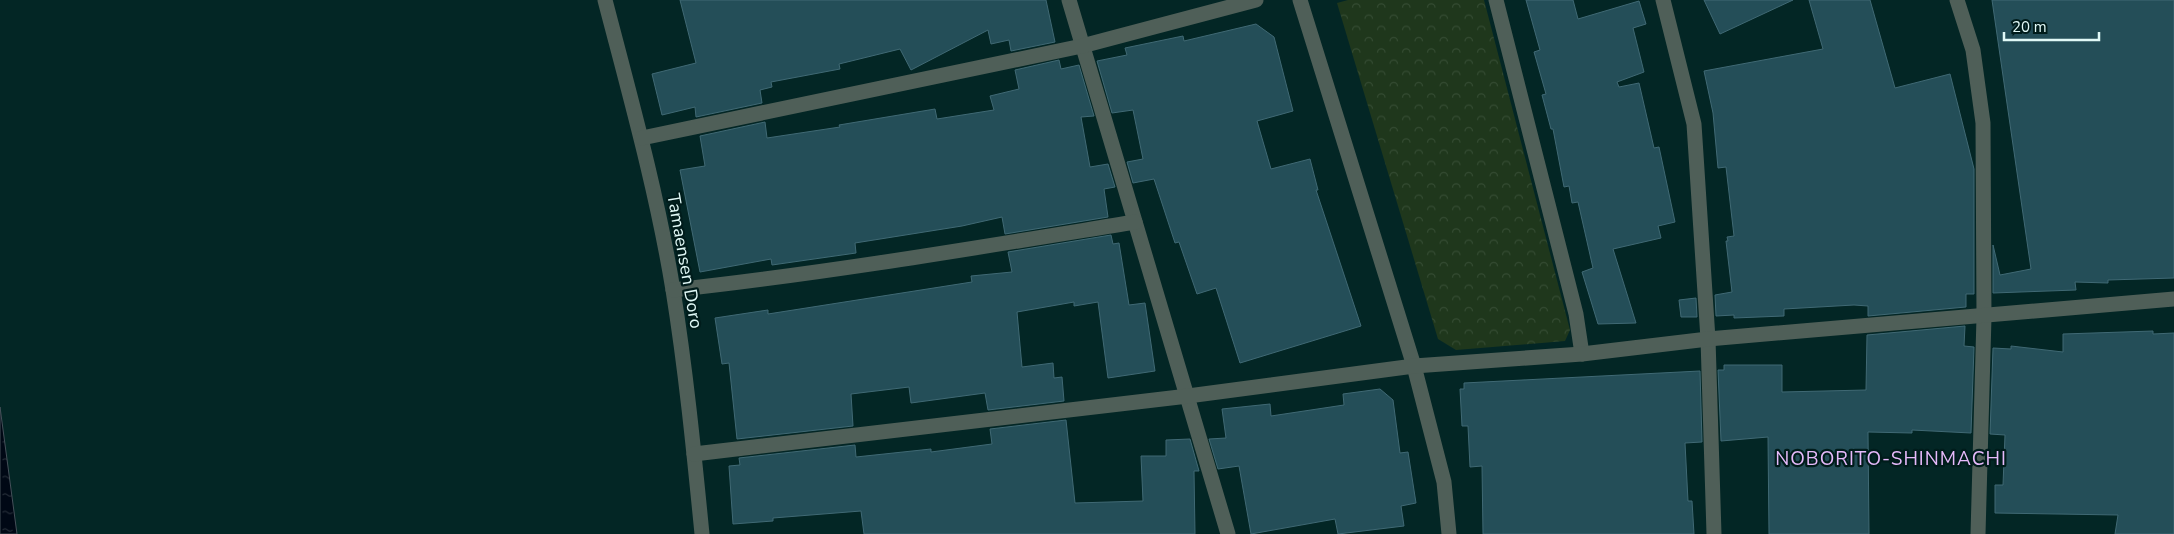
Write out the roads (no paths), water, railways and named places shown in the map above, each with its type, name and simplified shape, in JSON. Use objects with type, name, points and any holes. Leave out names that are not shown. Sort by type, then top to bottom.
[{"type":"street","name":"Tamaensen Doro","points":[[605,0],[642,138],[673,290],[702,534]]},
{"type":"street","points":[[1069,0],[1228,534]]},
{"type":"street","points":[[642,138],[1082,46],[1256,0]]},
{"type":"street","points":[[1300,0],[1414,366],[1444,482],[1449,534]]},
{"type":"street","points":[[1496,0],[1576,314],[1582,354]]},
{"type":"street","points":[[1663,0],[1694,124],[1708,339],[1714,534]]},
{"type":"street","points":[[1957,0],[1973,50],[1983,123],[1984,317],[1978,534]]},
{"type":"street","points":[[673,290],[762,280],[903,260],[1135,222]]},
{"type":"street","points":[[694,454],[1188,396],[1414,366],[1582,354],[1708,339],[1984,317],[2174,299]]},
{"type":"water","points":[[0,407],[17,534],[0,534]]},
{"type":"district","name":"NOBORITO-SHINMACHI","points":[[1891,458]]}]
